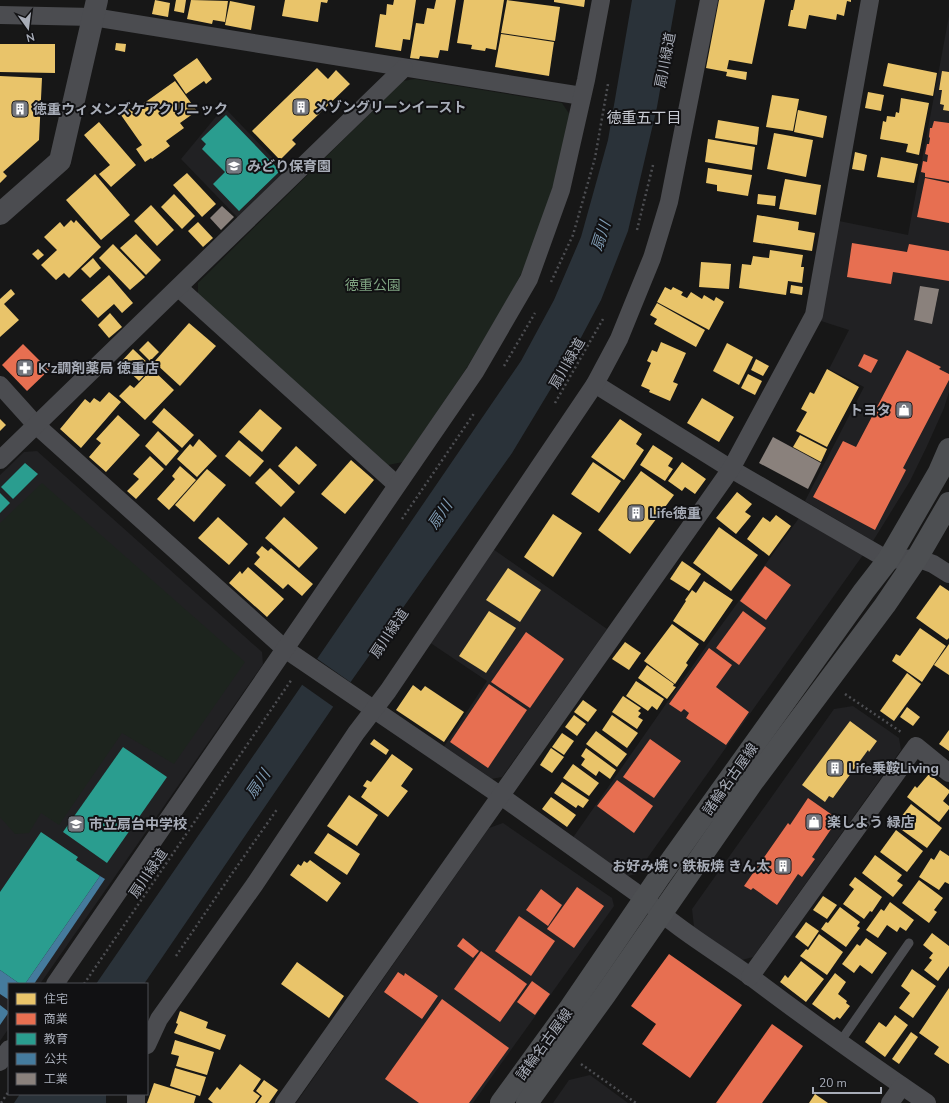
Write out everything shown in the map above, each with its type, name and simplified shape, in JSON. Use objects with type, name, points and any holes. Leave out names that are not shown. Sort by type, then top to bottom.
[{"type":"main road","name":"諸輪名古屋線","points":[[527,1103],[605,995],[653,906],[864,591],[888,560],[939,472],[949,449]]},
{"type":"main road","name":"諸輪名古屋線","points":[[501,1103],[570,1008],[752,783],[885,605],[917,558],[949,503]]},
{"type":"street","points":[[56,983],[475,372],[529,279],[561,190],[601,0]]},
{"type":"street","points":[[148,1043],[159,1019],[255,884],[373,710],[388,692],[595,384],[619,339],[652,258],[667,209],[681,146],[709,0]]},
{"type":"street","points":[[284,1103],[731,469],[814,315],[870,0]]},
{"type":"street","points":[[0,14],[95,9],[404,68],[582,96]]},
{"type":"street","points":[[0,214],[60,161],[95,9]]},
{"type":"street","points":[[0,460],[404,68]]},
{"type":"street","points":[[178,288],[397,485]]},
{"type":"street","points":[[595,384],[731,469],[888,560],[917,558],[933,564],[949,574]]},
{"type":"street","points":[[0,386],[36,425],[285,648],[301,668],[354,696],[501,796],[779,999],[927,1103]]},
{"type":"street","points":[[750,977],[916,746],[949,773]]},
{"type":"street","points":[[0,1062],[8,1050]]},
{"type":"street","points":[[890,1103],[902,1086]]},
{"type":"lane","points":[[840,1042],[910,943]]},
{"type":"path","points":[[636,232],[654,161]]},
{"type":"path","name":"扇川緑道","points":[[551,409],[606,314]]},
{"type":"path","name":"扇川緑道","points":[[85,983],[301,668]]},
{"type":"path","points":[[842,692],[904,734],[916,746]]},
{"type":"path","points":[[173,961],[282,803]]},
{"type":"path","points":[[579,1063],[636,1103]]},
{"type":"path","points":[[1,1103],[8,1092]]},
{"type":"shaded area","points":[[949,16],[949,392],[944,408],[910,481],[873,541],[805,501],[864,387],[829,369],[849,330],[821,321],[839,221],[908,235]]},
{"type":"shaded area","name":"みどり保育園","points":[[224,107],[286,172],[238,218],[181,159]]},
{"type":"shaded area","name":"市立扇台中学校","points":[[37,451],[262,652],[263,664],[41,983],[8,983],[8,1029],[0,1041],[0,475],[24,452]]},
{"type":"shaded area","points":[[799,518],[863,555],[636,874],[628,876],[572,839],[707,645]]},
{"type":"shaded area","points":[[493,549],[607,629],[502,777],[491,779],[443,748],[487,681],[429,642]]},
{"type":"shaded area","points":[[853,706],[899,738],[901,750],[753,957],[742,960],[694,927],[692,909],[834,709]]},
{"type":"shaded area","points":[[503,823],[612,898],[614,906],[473,1103],[296,1103],[489,828]]},
{"type":"shaded area","points":[[590,1075],[628,1103],[553,1103],[569,1080]]},
{"type":"green space","name":"徳重公園","points":[[415,79],[562,103],[570,115],[556,177],[532,250],[507,302],[464,372],[403,462],[388,465],[198,295],[198,283],[403,81]]},
{"type":"green space","name":"市立扇台中学校","points":[[42,483],[245,662],[174,764],[122,733],[59,825],[41,813],[29,833],[15,834],[0,817],[0,523]]},
{"type":"water","name":"扇川","points":[[632,0],[676,0],[657,107],[628,231],[601,300],[576,347],[512,453],[333,707],[145,983],[97,983],[302,685],[317,659],[521,361],[554,300],[581,237],[608,140]]},
{"type":"water","points":[[19,1095],[106,1095],[106,1103],[14,1103]]},
{"type":"pier","points":[[316,658],[353,684],[335,708],[301,684]]},
{"type":"building: 住宅","points":[[155,0],[170,3],[168,17],[152,14]]},
{"type":"building: 住宅","points":[[176,0],[186,0],[184,13],[174,11]]},
{"type":"building: 住宅","points":[[191,0],[228,1],[225,22],[213,20],[212,24],[187,19]]},
{"type":"building: 住宅","points":[[285,0],[328,0],[327,3],[321,2],[318,22],[282,16]]},
{"type":"building: 住宅","points":[[394,0],[416,0],[410,40],[403,39],[401,51],[375,47],[380,14],[386,15],[387,4],[393,5]]},
{"type":"building: 住宅","points":[[436,0],[456,0],[448,51],[440,50],[438,58],[420,56],[419,59],[410,58],[416,23],[424,24],[427,8],[434,9]]},
{"type":"building: 住宅","points":[[464,0],[504,0],[496,50],[486,48],[485,51],[471,49],[472,45],[457,43]]},
{"type":"building: 住宅","points":[[507,0],[560,7],[555,41],[501,33]]},
{"type":"building: 住宅","points":[[554,0],[585,0],[584,7],[554,2]]},
{"type":"building: 住宅","points":[[719,0],[765,0],[752,64],[729,60],[727,69],[747,72],[746,80],[726,76],[727,72],[706,68]]},
{"type":"building: 住宅","points":[[795,0],[851,0],[851,2],[847,1],[844,16],[837,14],[836,20],[809,15],[806,29],[788,26],[791,10],[793,10]]},
{"type":"building: 住宅","points":[[230,1],[255,6],[251,30],[225,25]]},
{"type":"building: 住宅","points":[[501,34],[554,42],[549,76],[495,67]]},
{"type":"building: 住宅","points":[[116,43],[126,44],[125,52],[115,50]]},
{"type":"building: 住宅","points":[[0,44],[55,44],[55,73],[0,72]]},
{"type":"building: 住宅","points":[[197,58],[212,79],[206,84],[204,81],[186,94],[173,75]]},
{"type":"building: 住宅","points":[[888,63],[937,73],[933,96],[883,86]]},
{"type":"building: 住宅","name":"メゾングリーンイースト","points":[[317,68],[328,79],[336,70],[350,84],[292,140],[296,144],[280,160],[252,131]]},
{"type":"building: 住宅","points":[[942,71],[949,72],[949,111],[943,110],[944,105],[940,104],[942,90],[939,90]]},
{"type":"building: 住宅","name":"徳重ウィメンズケアクリニック","points":[[0,76],[42,78],[39,140],[3,172],[7,176],[0,183]]},
{"type":"building: 住宅","points":[[175,81],[197,111],[180,123],[184,128],[166,141],[170,146],[152,159],[151,158],[145,162],[136,149],[142,145],[121,115],[138,103],[140,106]]},
{"type":"building: 住宅","points":[[868,92],[884,95],[881,111],[865,108]]},
{"type":"building: 住宅","points":[[772,95],[799,99],[793,131],[766,127]]},
{"type":"building: 住宅","points":[[901,98],[929,103],[919,155],[906,152],[908,144],[880,139],[883,121],[886,122],[887,116],[895,117],[896,112],[899,113]]},
{"type":"building: 住宅","points":[[798,110],[827,116],[823,138],[794,132]]},
{"type":"building: 住宅","points":[[718,120],[759,127],[757,145],[715,138]]},
{"type":"building: 住宅","points":[[99,122],[136,165],[111,187],[99,174],[110,165],[84,135]]},
{"type":"building: 住宅","points":[[774,133],[813,140],[806,177],[767,169]]},
{"type":"building: 住宅","points":[[708,139],[755,147],[752,170],[705,162]]},
{"type":"building: 住宅","points":[[855,152],[867,155],[864,171],[852,169]]},
{"type":"building: 住宅","points":[[881,157],[918,164],[914,183],[877,177]]},
{"type":"building: 住宅","points":[[708,168],[752,175],[748,196],[717,191],[717,185],[706,183]]},
{"type":"building: 住宅","points":[[187,173],[216,204],[202,217],[173,185]]},
{"type":"building: 住宅","points":[[95,174],[130,215],[101,240],[66,200]]},
{"type":"building: 住宅","points":[[785,179],[821,185],[816,215],[779,209]]},
{"type":"building: 住宅","points":[[174,194],[195,216],[182,229],[161,207]]},
{"type":"building: 住宅","points":[[758,194],[776,196],[775,206],[757,204]]},
{"type":"building: 住宅","points":[[151,205],[174,230],[157,246],[134,221]]},
{"type":"building: 住宅","points":[[757,215],[799,222],[798,230],[815,233],[812,251],[753,242]]},
{"type":"building: 住宅","points":[[71,220],[74,223],[76,220],[101,247],[69,278],[64,273],[56,280],[41,265],[57,250],[44,237],[60,222],[64,227]]},
{"type":"building: 住宅","points":[[198,222],[213,238],[203,247],[188,231]]},
{"type":"building: 住宅","points":[[136,234],[161,260],[146,275],[120,248]]},
{"type":"building: 住宅","points":[[113,244],[145,277],[130,290],[99,258]]},
{"type":"building: 住宅","points":[[38,249],[44,255],[38,260],[32,254]]},
{"type":"building: 住宅","points":[[770,250],[803,255],[801,267],[804,267],[802,283],[788,281],[786,295],[739,288],[742,264],[751,265],[753,256],[769,258]]},
{"type":"building: 住宅","points":[[93,258],[101,268],[90,278],[81,269]]},
{"type":"building: 住宅","points":[[701,262],[731,264],[729,289],[699,287]]},
{"type":"building: 住宅","points":[[109,275],[133,303],[122,313],[114,304],[98,318],[81,300]]},
{"type":"building: 住宅","points":[[791,285],[803,287],[802,295],[790,293]]},
{"type":"building: 住宅","points":[[665,287],[671,290],[673,287],[683,292],[681,295],[687,298],[691,292],[702,299],[704,295],[714,301],[716,297],[724,302],[709,330],[657,302]]},
{"type":"building: 住宅","points":[[11,289],[15,294],[4,304],[19,320],[0,337],[0,299]]},
{"type":"building: 住宅","points":[[657,303],[705,330],[696,347],[654,324],[657,319],[650,315]]},
{"type":"building: 住宅","points":[[110,313],[122,327],[109,338],[98,325]]},
{"type":"building: 住宅","points":[[189,323],[216,346],[180,386],[154,362]]},
{"type":"building: 住宅","points":[[148,341],[159,352],[150,361],[139,350]]},
{"type":"building: 住宅","points":[[661,342],[686,353],[673,382],[678,384],[670,401],[649,392],[650,390],[641,386],[651,363],[647,361],[652,350],[657,352]]},
{"type":"building: 住宅","points":[[727,343],[753,357],[739,385],[713,371]]},
{"type":"building: 住宅","points":[[133,349],[152,367],[139,381],[120,363]]},
{"type":"building: 住宅","points":[[756,359],[769,366],[763,376],[751,370]]},
{"type":"building: 住宅","points":[[152,369],[174,390],[145,420],[119,396],[130,385],[134,388]]},
{"type":"building: 住宅","points":[[827,369],[859,387],[827,447],[796,431],[807,412],[801,409],[810,392],[814,394]]},
{"type":"building: 住宅","points":[[748,374],[762,381],[755,395],[741,388]]},
{"type":"building: 住宅","points":[[109,392],[121,402],[81,448],[60,429],[85,399],[90,403],[94,398],[100,402]]},
{"type":"building: 住宅","points":[[702,398],[734,417],[719,442],[687,423]]},
{"type":"building: 住宅","points":[[164,408],[194,435],[182,448],[152,422]]},
{"type":"building: 住宅","points":[[260,409],[282,428],[262,452],[239,432]]},
{"type":"building: 住宅","points":[[118,415],[140,435],[106,472],[89,457],[101,443],[96,439]]},
{"type":"building: 住宅","points":[[0,419],[6,425],[0,431]]},
{"type":"building: 住宅","points":[[620,419],[642,434],[636,444],[644,450],[624,480],[591,457]]},
{"type":"building: 住宅","points":[[158,431],[179,451],[166,466],[145,446]]},
{"type":"building: 住宅","points":[[800,435],[827,449],[821,462],[793,447]]},
{"type":"building: 住宅","points":[[199,439],[217,456],[197,477],[177,459],[190,444],[193,447]]},
{"type":"building: 住宅","points":[[239,440],[264,461],[250,477],[225,456]]},
{"type":"building: 住宅","points":[[653,445],[673,458],[668,466],[673,469],[665,481],[640,465]]},
{"type":"building: 住宅","points":[[296,446],[317,465],[299,485],[278,466]]},
{"type":"building: 住宅","points":[[150,456],[164,469],[136,499],[127,491],[139,479],[133,474]]},
{"type":"building: 住宅","points":[[351,460],[374,480],[345,514],[321,494]]},
{"type":"building: 住宅","points":[[593,462],[621,481],[599,513],[571,494]]},
{"type":"building: 住宅","points":[[682,462],[706,479],[695,494],[685,487],[682,491],[668,481]]},
{"type":"building: 住宅","points":[[180,466],[196,480],[169,510],[157,499],[175,479],[172,476]]},
{"type":"building: 住宅","points":[[270,468],[295,492],[281,507],[255,483]]},
{"type":"building: 住宅","points":[[207,469],[226,485],[194,522],[175,505]]},
{"type":"building: 住宅","name":"Life徳重","points":[[641,471],[674,495],[630,554],[598,530]]},
{"type":"building: 住宅","points":[[737,492],[752,504],[745,512],[751,516],[736,534],[716,518]]},
{"type":"building: 住宅","points":[[553,514],[582,533],[553,577],[524,557]]},
{"type":"building: 住宅","points":[[776,515],[791,526],[769,556],[747,539],[763,517],[770,522]]},
{"type":"building: 住宅","points":[[218,517],[248,544],[229,565],[198,538]]},
{"type":"building: 住宅","points":[[284,517],[318,548],[299,568],[265,538]]},
{"type":"building: 住宅","points":[[719,527],[758,555],[731,591],[693,563]]},
{"type":"building: 住宅","points":[[262,546],[268,551],[271,548],[313,584],[302,596],[288,584],[283,589],[254,564],[260,557],[256,553]]},
{"type":"building: 住宅","points":[[682,561],[701,574],[689,591],[670,579]]},
{"type":"building: 住宅","points":[[248,567],[284,599],[267,617],[229,583],[240,571],[242,574]]},
{"type":"building: 住宅","points":[[508,568],[541,590],[520,622],[486,600]]},
{"type":"building: 住宅","points":[[704,581],[733,600],[704,642],[673,621],[692,590],[696,593]]},
{"type":"building: 住宅","points":[[940,585],[949,591],[949,638],[947,640],[916,618]]},
{"type":"building: 住宅","points":[[489,611],[516,628],[486,673],[459,656]]},
{"type":"building: 住宅","points":[[672,624],[699,644],[686,663],[688,665],[675,684],[644,661]]},
{"type":"building: 住宅","points":[[920,628],[946,646],[922,682],[892,661],[896,654],[900,656]]},
{"type":"building: 住宅","points":[[625,642],[641,653],[629,670],[612,659]]},
{"type":"building: 住宅","points":[[949,644],[949,675],[934,665]]},
{"type":"building: 住宅","points":[[647,665],[676,687],[667,699],[638,678]]},
{"type":"building: 住宅","points":[[907,673],[921,684],[894,721],[880,711]]},
{"type":"building: 住宅","points":[[636,681],[664,699],[657,710],[652,706],[648,711],[626,696]]},
{"type":"building: 住宅","points":[[413,685],[421,691],[425,686],[464,712],[444,742],[396,710]]},
{"type":"building: 住宅","points":[[623,696],[641,708],[638,711],[641,713],[638,717],[643,720],[637,729],[612,712]]},
{"type":"building: 住宅","points":[[583,700],[597,710],[588,722],[574,712]]},
{"type":"building: 住宅","points":[[907,707],[920,717],[913,726],[900,717]]},
{"type":"building: 住宅","points":[[574,715],[586,724],[577,736],[565,727]]},
{"type":"building: 住宅","points":[[612,715],[638,733],[627,748],[602,730]]},
{"type":"building: 住宅","name":"Life乗鞍Living","points":[[850,721],[877,741],[869,752],[868,750],[833,798],[829,796],[825,802],[802,785]]},
{"type":"building: 住宅","points":[[949,730],[949,751],[939,744]]},
{"type":"building: 住宅","points":[[596,731],[627,754],[617,767],[586,744]]},
{"type":"building: 住宅","points":[[562,733],[574,741],[564,755],[552,747]]},
{"type":"building: 住宅","points":[[374,739],[389,750],[386,755],[370,744]]},
{"type":"building: 住宅","points":[[551,748],[564,757],[552,773],[540,765]]},
{"type":"building: 住宅","points":[[586,748],[616,770],[610,779],[599,771],[596,776],[581,765],[585,759],[581,756]]},
{"type":"building: 住宅","points":[[392,754],[413,769],[401,786],[408,791],[388,817],[361,797],[367,788],[363,786],[367,780],[371,782]]},
{"type":"building: 住宅","points":[[573,764],[599,783],[589,796],[563,778]]},
{"type":"building: 住宅","points":[[929,774],[949,790],[949,793],[943,801],[949,806],[949,809],[939,822],[907,797],[915,786],[917,788]]},
{"type":"building: 住宅","points":[[562,782],[589,800],[583,808],[578,805],[576,808],[554,793]]},
{"type":"building: 住宅","points":[[349,795],[378,815],[357,846],[327,826]]},
{"type":"building: 住宅","points":[[551,797],[576,815],[567,827],[542,809]]},
{"type":"building: 住宅","points":[[911,804],[942,828],[927,848],[895,825]]},
{"type":"building: 住宅","points":[[896,830],[923,851],[907,872],[880,852]]},
{"type":"building: 住宅","points":[[328,833],[360,854],[347,875],[314,853]]},
{"type":"building: 住宅","points":[[940,850],[949,856],[949,884],[945,882],[939,890],[919,877],[931,858],[934,860]]},
{"type":"building: 住宅","points":[[875,855],[902,875],[897,881],[903,885],[893,897],[862,873]]},
{"type":"building: 住宅","points":[[310,860],[341,883],[327,902],[290,875],[298,864],[301,866],[304,861],[307,863]]},
{"type":"building: 住宅","points":[[855,877],[882,897],[872,912],[870,911],[864,919],[843,904],[854,889],[849,885]]},
{"type":"building: 住宅","points":[[919,880],[943,898],[934,910],[937,912],[929,923],[902,903]]},
{"type":"building: 住宅","points":[[823,896],[837,905],[827,919],[813,910]]},
{"type":"building: 住宅","points":[[890,902],[914,920],[906,931],[900,927],[897,932],[887,925],[878,938],[866,930],[881,909],[884,911]]},
{"type":"building: 住宅","points":[[840,907],[860,922],[857,926],[860,928],[846,947],[821,929],[826,922],[828,923]]},
{"type":"building: 住宅","points":[[806,922],[819,931],[808,947],[795,937]]},
{"type":"building: 住宅","points":[[932,933],[949,946],[949,966],[938,981],[924,970],[932,960],[929,958],[933,953],[923,945]]},
{"type":"building: 住宅","points":[[819,934],[843,952],[827,975],[800,956],[806,949],[808,950]]},
{"type":"building: 住宅","points":[[866,938],[887,953],[872,974],[860,965],[854,973],[842,964],[857,944],[860,946]]},
{"type":"building: 住宅","points":[[801,961],[824,979],[806,1002],[780,982],[785,975],[788,978]]},
{"type":"building: 住宅","points":[[297,962],[344,996],[329,1018],[281,984]]},
{"type":"building: 住宅","points":[[912,969],[936,986],[913,1018],[899,1008],[910,993],[901,986]]},
{"type":"building: 住宅","points":[[835,973],[846,982],[838,994],[847,1001],[846,1003],[850,1006],[840,1019],[837,1017],[834,1020],[812,1004]]},
{"type":"building: 住宅","points":[[949,988],[949,1064],[934,1054],[939,1047],[919,1033]]},
{"type":"building: 住宅","points":[[180,1011],[208,1022],[206,1028],[226,1035],[220,1050],[174,1033],[178,1024],[176,1023]]},
{"type":"building: 住宅","points":[[895,1015],[908,1025],[885,1057],[865,1042],[879,1022],[886,1027]]},
{"type":"building: 住宅","points":[[911,1032],[918,1037],[899,1064],[892,1059]]},
{"type":"building: 住宅","points":[[175,1040],[214,1052],[207,1075],[176,1066],[179,1056],[171,1054]]},
{"type":"building: 住宅","points":[[240,1064],[261,1079],[253,1091],[260,1096],[255,1103],[213,1103],[208,1099],[217,1087],[220,1090]]},
{"type":"building: 住宅","points":[[175,1068],[206,1077],[200,1096],[170,1086]]},
{"type":"building: 住宅","points":[[264,1080],[278,1090],[269,1103],[257,1103],[262,1096],[256,1091]]},
{"type":"building: 住宅","points":[[154,1083],[196,1096],[194,1103],[147,1103]]},
{"type":"building: 住宅","points":[[815,1094],[828,1103],[809,1103]]},
{"type":"building: 商業","points":[[934,121],[949,123],[949,181],[925,177],[925,173],[921,172],[923,161],[927,162],[928,155],[925,154],[927,144],[929,144],[930,128],[932,128]]},
{"type":"building: 商業","points":[[925,178],[949,183],[949,223],[917,217]]},
{"type":"building: 商業","points":[[852,243],[907,252],[909,244],[949,251],[949,281],[893,272],[891,284],[847,277]]},
{"type":"building: 商業","name":"K'z調剤薬局 徳重店","points":[[23,344],[49,370],[27,391],[2,365]]},
{"type":"building: 商業","name":"トヨタ","points":[[907,350],[941,367],[939,369],[949,374],[949,380],[903,468],[906,470],[875,530],[813,497],[843,441],[856,447]]},
{"type":"building: 商業","points":[[864,354],[878,360],[871,373],[858,366]]},
{"type":"building: 商業","points":[[765,566],[791,585],[766,620],[740,601]]},
{"type":"building: 商業","points":[[743,611],[766,628],[739,665],[716,648]]},
{"type":"building: 商業","points":[[526,632],[564,659],[530,708],[491,682]]},
{"type":"building: 商業","points":[[709,648],[732,665],[716,687],[749,712],[726,745],[686,718],[689,713],[684,709],[681,712],[669,704]]},
{"type":"building: 商業","points":[[489,684],[527,710],[488,768],[450,742]]},
{"type":"building: 商業","points":[[650,739],[681,761],[654,798],[623,777]]},
{"type":"building: 商業","points":[[617,780],[653,806],[634,833],[597,806]]},
{"type":"building: 商業","name":"お好み焼・鉄板焼 きん太","points":[[808,798],[838,819],[812,857],[815,859],[802,877],[798,874],[777,905],[753,888],[751,890],[744,886],[788,823],[790,825]]},
{"type":"building: 商業","points":[[577,887],[604,906],[574,948],[547,929]]},
{"type":"building: 商業","points":[[541,889],[562,905],[548,926],[526,910]]},
{"type":"building: 商業","points":[[519,916],[555,941],[531,976],[495,951]]},
{"type":"building: 商業","points":[[463,938],[479,951],[473,958],[457,946]]},
{"type":"building: 商業","points":[[481,951],[527,984],[500,1022],[454,989]]},
{"type":"building: 商業","points":[[669,954],[742,1005],[690,1078],[642,1044],[656,1024],[631,1006]]},
{"type":"building: 商業","points":[[398,972],[404,976],[405,973],[438,996],[422,1019],[384,992]]},
{"type":"building: 商業","points":[[532,981],[550,994],[535,1015],[517,1002]]},
{"type":"building: 商業","points":[[442,999],[509,1048],[469,1103],[419,1103],[385,1079]]},
{"type":"building: 商業","points":[[772,1024],[803,1046],[762,1103],[716,1103]]},
{"type":"building: 教育","name":"みどり保育園","points":[[226,115],[280,171],[239,211],[213,184],[225,172],[202,149],[206,144],[201,139]]},
{"type":"building: 教育","points":[[25,463],[38,474],[13,499],[1,487]]},
{"type":"building: 教育","points":[[0,493],[10,503],[0,513]]},
{"type":"building: 教育","points":[[123,747],[167,777],[107,863],[63,832]]},
{"type":"building: 教育","points":[[41,832],[78,857],[76,860],[100,876],[26,983],[19,983],[0,970],[0,892]]},
{"type":"building: 公共","points":[[100,876],[105,879],[35,983],[26,983]]},
{"type":"building: 公共","points":[[0,970],[19,983],[8,983],[8,999],[0,994]]},
{"type":"building: 公共","points":[[0,1005],[8,1011],[8,1013],[0,1025]]},
{"type":"building: 工業","points":[[222,206],[234,217],[221,230],[210,218]]},
{"type":"building: 工業","points":[[920,286],[939,289],[932,324],[914,320]]},
{"type":"building: 工業","points":[[773,437],[821,463],[808,489],[759,463]]},
{"type":"place","name":"メゾングリーンイースト","points":[[301,107]]},
{"type":"place","name":"徳重ウィメンズケアクリニック","points":[[20,109]]},
{"type":"place","name":"みどり保育園","points":[[234,166]]},
{"type":"place","name":"K'z調剤薬局 徳重店","points":[[25,368]]},
{"type":"place","name":"トヨタ","points":[[904,410]]},
{"type":"place","name":"Life徳重","points":[[636,513]]},
{"type":"place","name":"Life乗鞍Living","points":[[835,768]]},
{"type":"place","name":"楽しよう 緑店","points":[[814,822]]},
{"type":"place","name":"市立扇台中学校","points":[[76,824]]},
{"type":"place","name":"お好み焼・鉄板焼 きん太","points":[[783,866]]},
{"type":"district","name":"徳重五丁目","points":[[644,118]]}]
